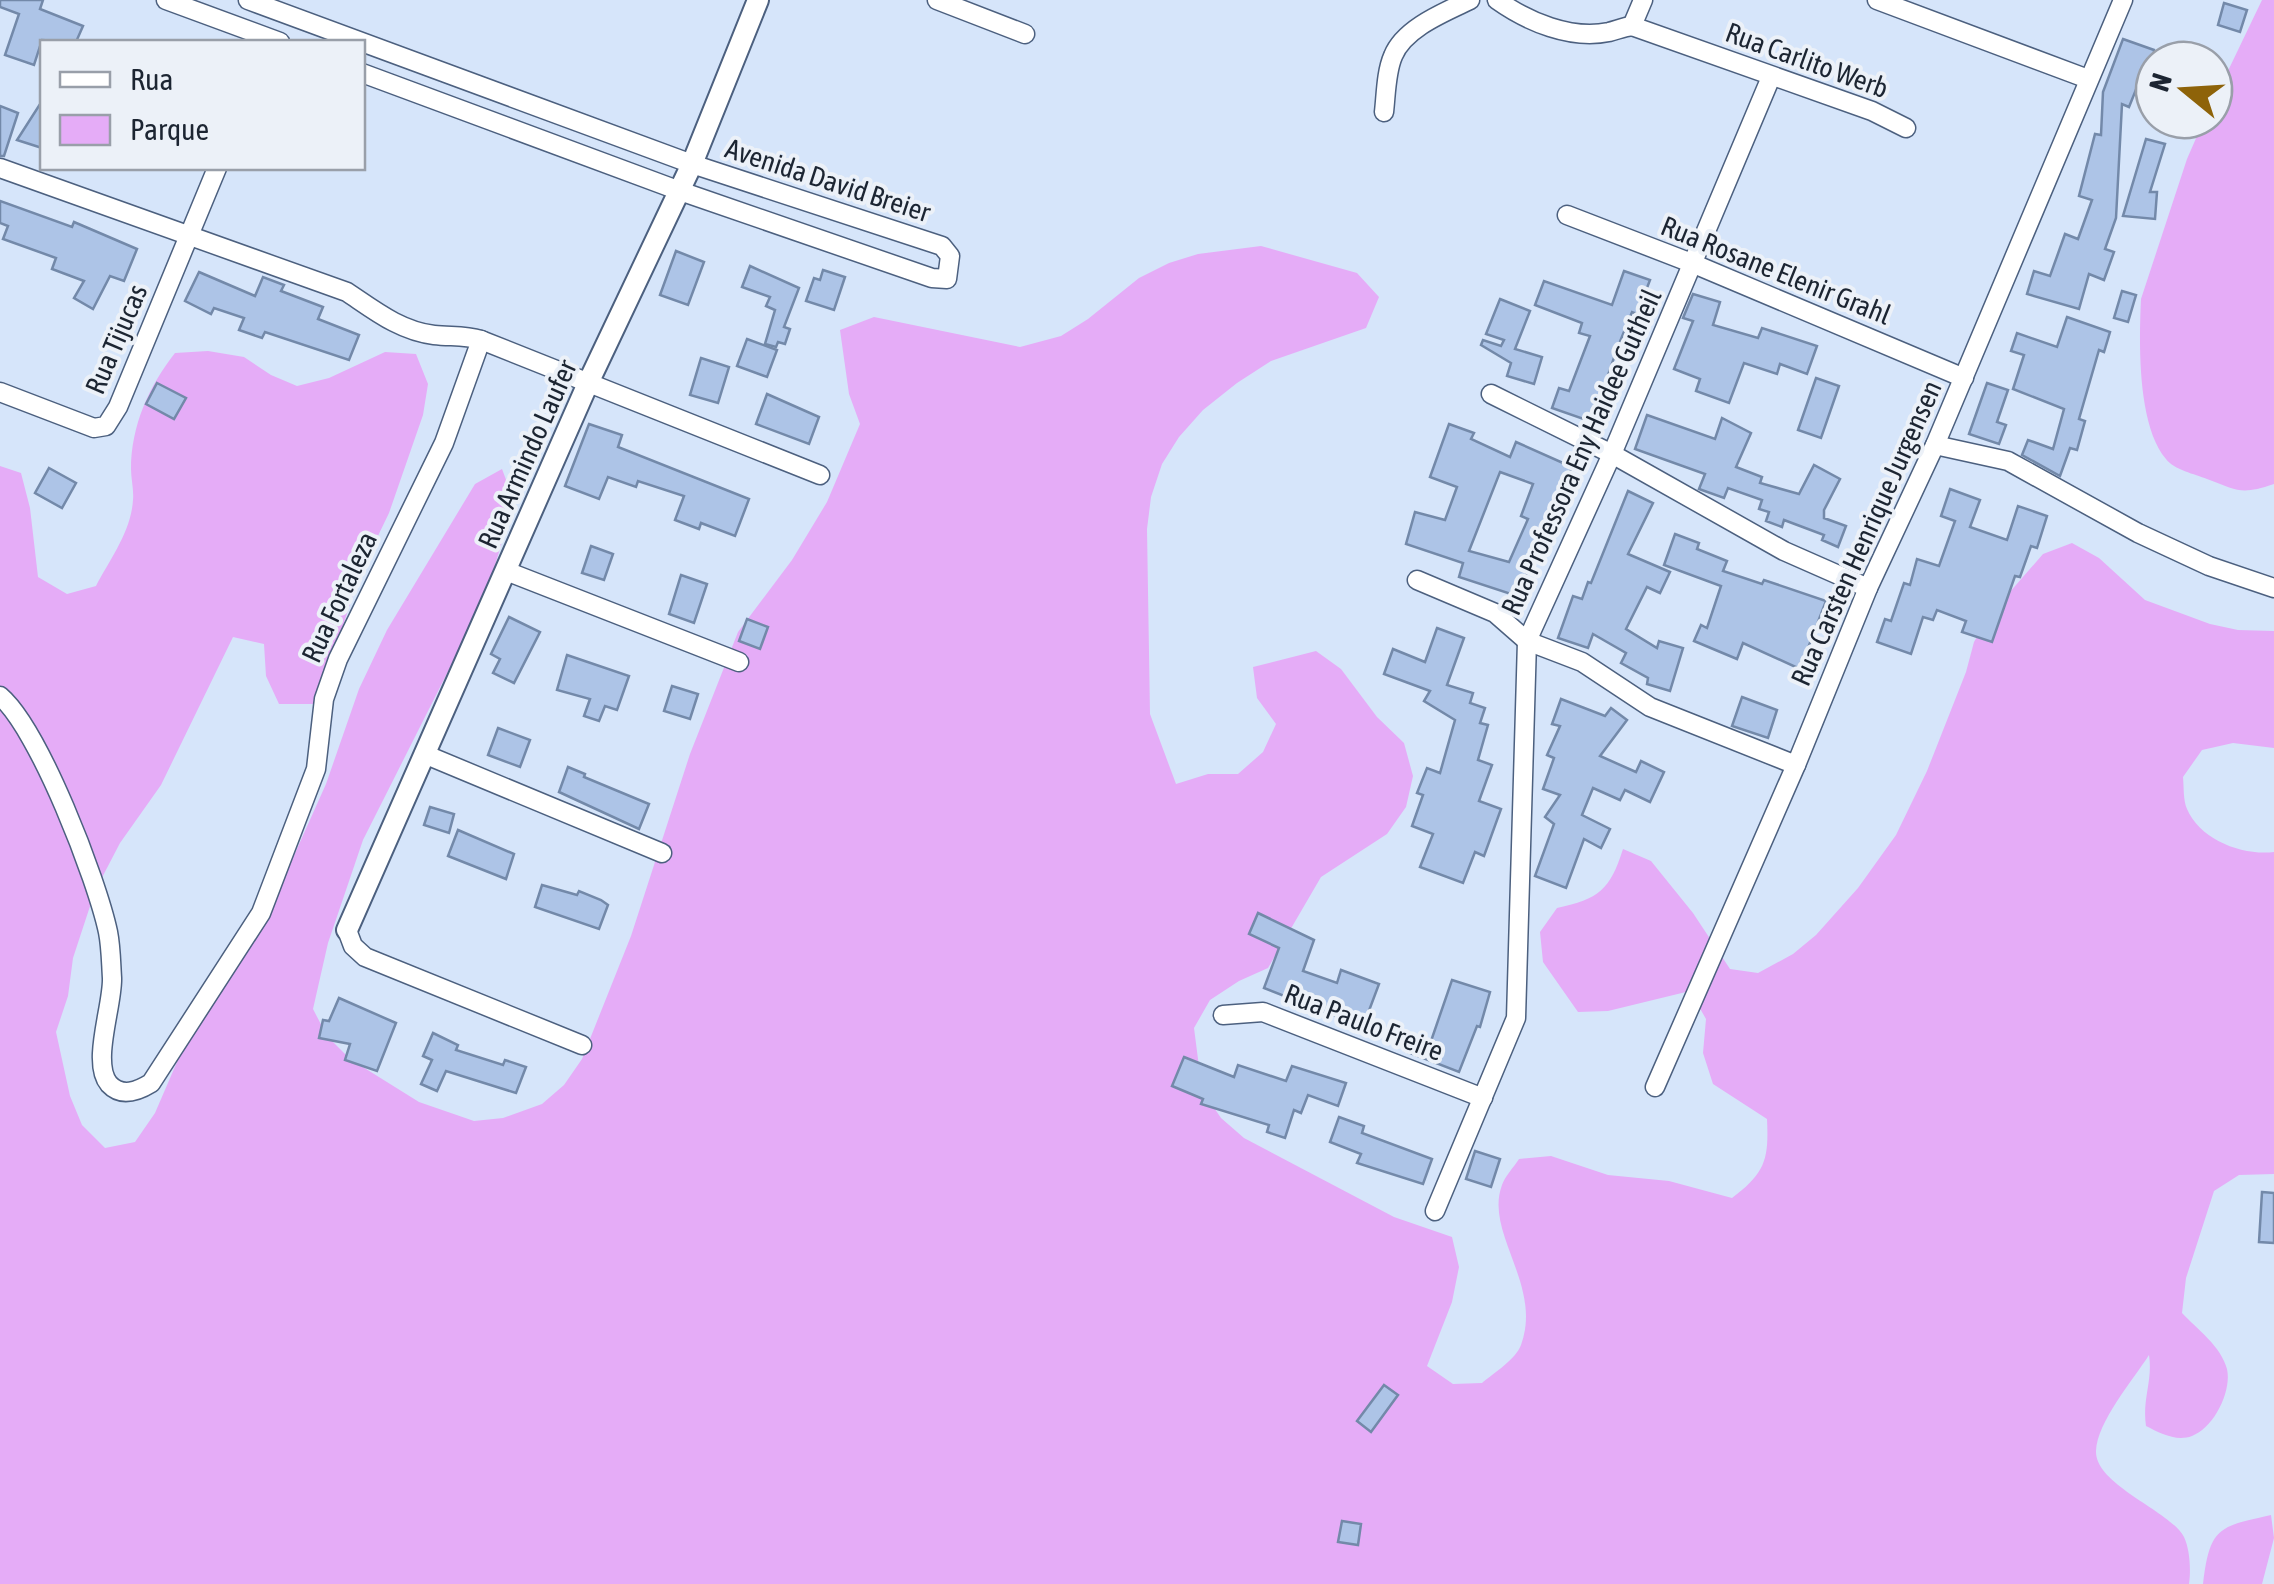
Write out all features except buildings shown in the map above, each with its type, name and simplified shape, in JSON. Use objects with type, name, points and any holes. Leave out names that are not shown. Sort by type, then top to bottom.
[{"type":"street","points":[[166,0],[269,40]]},
{"type":"street","name":"Avenida David Breier","points":[[248,0],[356,40]]},
{"type":"street","name":"Rua Armindo Laufer","points":[[347,930],[590,381],[692,164],[758,0]]},
{"type":"street","points":[[938,0],[1025,34]]},
{"type":"street","points":[[1384,112],[1392,57],[1401,42],[1436,17],[1470,0]]},
{"type":"street","points":[[1497,0],[1540,24],[1577,33],[1609,32],[1632,26],[1643,0]]},
{"type":"street","points":[[1876,0],[2088,80]]},
{"type":"street","name":"Rua Carsten Henrique Jurgensen","points":[[1655,1087],[1796,765],[1868,588],[1964,378],[2123,0]]},
{"type":"street","points":[[272,40],[280,12]]},
{"type":"street","name":"Rua Carlito Werb","points":[[1632,26],[1872,111],[1906,128]]},
{"type":"street","name":"Avenida David Breier","points":[[365,43],[692,164],[942,246],[950,256],[947,279],[932,278],[680,191],[365,74]]},
{"type":"street","name":"Rua Professora Eny Haidee Gutheil","points":[[1435,1210],[1516,1018],[1528,641],[1694,264],[1771,77]]},
{"type":"street","points":[[0,168],[348,292],[394,323],[417,332],[437,336],[461,334],[481,340],[820,474]]},
{"type":"street","name":"Rua Tijucas","points":[[0,392],[94,428],[106,426],[118,407],[216,170]]},
{"type":"street","name":"Rua Rosane Elenir Grahl","points":[[1567,215],[1964,378]]},
{"type":"street","name":"Rua Fortaleza","points":[[0,696],[27,731],[72,825],[108,931],[112,991],[103,1042],[103,1068],[108,1083],[120,1091],[136,1092],[151,1083],[261,912],[316,769],[324,699],[338,660],[444,443],[481,340]]},
{"type":"street","points":[[1491,394],[1612,454],[1784,551],[1868,588]]},
{"type":"street","points":[[1935,445],[2008,461],[2138,533],[2209,566],[2274,588]]},
{"type":"street","points":[[506,570],[739,662]]},
{"type":"street","points":[[1416,580],[1494,613],[1528,641],[1582,662],[1650,707],[1796,765]]},
{"type":"street","points":[[424,754],[662,853]]},
{"type":"street","points":[[347,930],[353,946],[365,956],[582,1046]]},
{"type":"street","name":"Rua Paulo Freire","points":[[1223,1016],[1263,1012],[1483,1098]]},
{"type":"green space","points":[[2262,0],[2274,0],[2274,484],[2254,490],[2234,489],[2179,469],[2166,459],[2150,426],[2140,360],[2141,299],[2187,159],[2195,140],[2234,140],[2234,58]]},
{"type":"green space","points":[[1261,246],[1357,273],[1379,297],[1366,328],[1271,361],[1237,383],[1203,410],[1162,464],[1151,497],[1147,529],[1150,714],[1176,784],[1208,774],[1238,774],[1263,752],[1276,724],[1257,698],[1253,667],[1316,651],[1341,669],[1377,717],[1404,743],[1413,776],[1406,807],[1387,834],[1321,877],[1268,968],[1210,1000],[1194,1028],[1202,1090],[1221,1118],[1244,1138],[1394,1217],[1452,1237],[1459,1267],[1452,1302],[1427,1366],[1453,1384],[1482,1383],[1510,1361],[1521,1345],[1525,1301],[1500,1222],[1499,1203],[1503,1182],[1519,1159],[1551,1156],[1608,1175],[1669,1181],[1732,1198],[1752,1181],[1766,1155],[1767,1119],[1713,1084],[1703,1053],[1706,1019],[1690,991],[1608,1011],[1578,1012],[1543,962],[1540,932],[1557,908],[1583,901],[1601,890],[1613,874],[1623,849],[1651,861],[1693,913],[1730,969],[1758,973],[1793,954],[1816,935],[1858,888],[1896,835],[1927,771],[1974,642],[1989,616],[2043,554],[2072,543],[2099,558],[2145,600],[2210,624],[2274,631],[2274,748],[2233,743],[2202,750],[2183,777],[2186,805],[2202,829],[2236,848],[2274,852],[2274,1174],[2239,1175],[2214,1191],[2186,1278],[2182,1313],[2214,1345],[2227,1369],[2227,1388],[2214,1417],[2200,1432],[2186,1438],[2168,1436],[2146,1426],[2149,1355],[2109,1414],[2096,1451],[2108,1475],[2165,1517],[2184,1537],[2190,1560],[2189,1584],[0,1584],[0,466],[21,473],[30,508],[38,577],[67,594],[96,586],[124,534],[133,500],[132,453],[138,422],[157,379],[175,353],[208,351],[244,357],[297,386],[329,378],[385,352],[416,354],[428,384],[423,415],[389,513],[361,571],[313,704],[279,704],[266,676],[264,644],[233,637],[161,785],[120,843],[95,891],[73,958],[68,996],[56,1032],[70,1096],[82,1125],[105,1148],[135,1142],[155,1113],[180,1055],[288,869],[326,784],[359,689],[387,630],[475,484],[502,469],[514,501],[486,596],[363,840],[328,943],[313,1009],[327,1036],[350,1059],[419,1102],[474,1121],[503,1118],[542,1104],[564,1085],[582,1059],[631,936],[690,754],[738,632],[792,560],[827,502],[860,424],[849,394],[840,330],[874,317],[1020,347],[1061,336],[1139,278],[1169,263],[1198,254]]},
{"type":"green space","points":[[2271,1515],[2274,1538],[2262,1584],[2203,1584],[2209,1551],[2220,1533],[2239,1523]]}]
